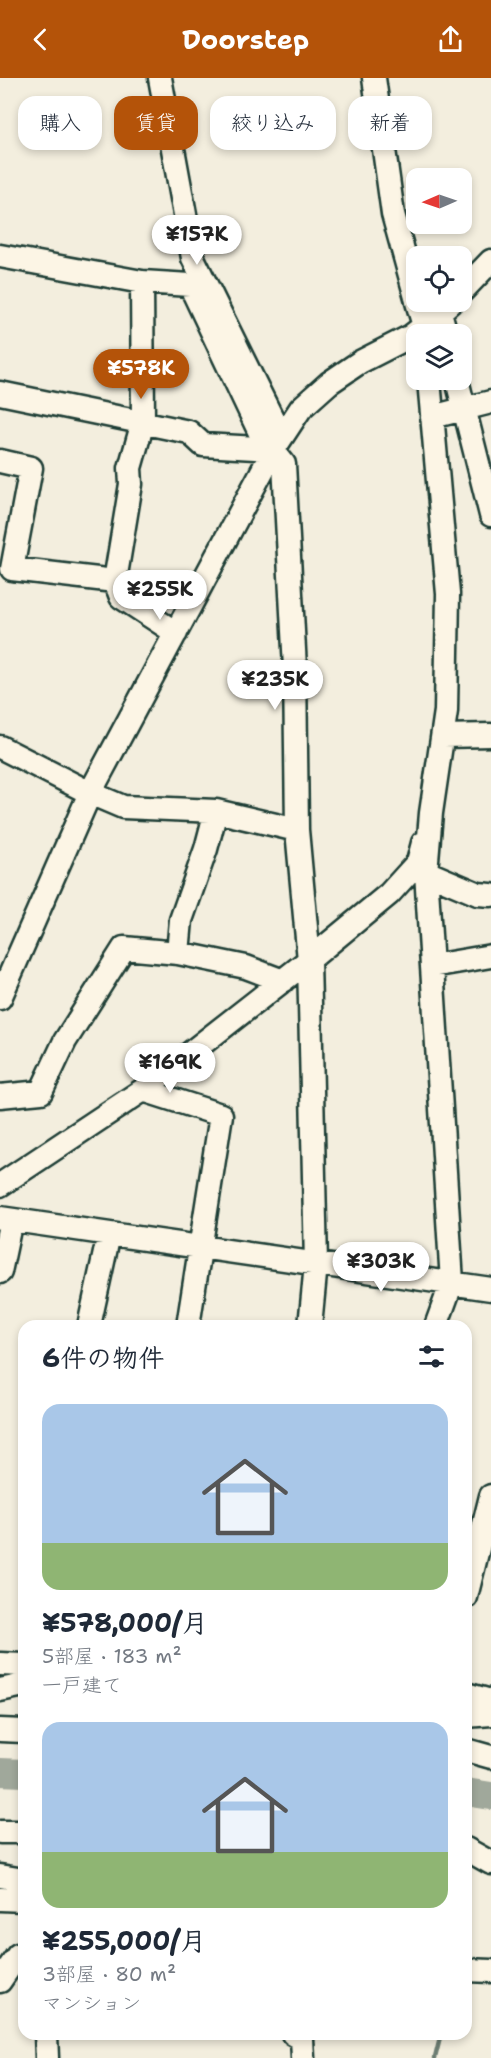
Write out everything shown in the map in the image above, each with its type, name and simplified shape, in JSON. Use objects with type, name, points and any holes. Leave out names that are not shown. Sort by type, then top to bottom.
[{"type":"street","points":[[160,78],[193,258],[273,420],[274,449]]},
{"type":"street","points":[[374,78],[393,214],[406,261]]},
{"type":"street","points":[[0,256],[142,282],[190,285],[261,435],[284,464],[295,668],[297,830],[309,960],[316,1264],[311,1320]]},
{"type":"street","points":[[472,281],[491,261]]},
{"type":"street","points":[[142,282],[143,422],[130,468],[131,484],[115,581],[121,597],[176,633]]},
{"type":"street","points":[[0,998],[90,793],[274,449],[301,408],[329,383],[360,362],[411,336],[435,319]]},
{"type":"street","points":[[430,390],[448,594],[446,711],[431,813],[426,873],[452,1282],[438,1320]]},
{"type":"street","points":[[460,390],[491,515]]},
{"type":"street","points":[[0,393],[189,432],[203,445],[274,449]]},
{"type":"street","points":[[432,417],[491,402]]},
{"type":"street","points":[[0,460],[31,468],[12,569],[115,581]]},
{"type":"street","points":[[443,736],[491,735]]},
{"type":"street","points":[[0,747],[90,793],[123,807],[216,812],[297,830]]},
{"type":"street","points":[[178,953],[181,920],[206,849],[216,812]]},
{"type":"street","points":[[0,1185],[143,1090],[284,981],[389,894],[418,862],[431,813]]},
{"type":"street","points":[[426,873],[478,894],[491,895]]},
{"type":"street","points":[[0,1096],[41,1092],[65,1041],[124,948],[178,953],[246,967],[284,981]]},
{"type":"street","points":[[432,966],[491,956]]},
{"type":"street","points":[[143,1090],[221,1115],[189,1320]]},
{"type":"street","points":[[0,1272],[6,1219],[491,1288]]},
{"type":"street","points":[[90,1320],[109,1234]]},
{"type":"street","points":[[472,1573],[491,1496]]},
{"type":"street","points":[[0,1664],[18,1665]]},
{"type":"street","points":[[0,1690],[18,1686]]},
{"type":"street","points":[[472,1696],[491,1701]]},
{"type":"street","points":[[472,1716],[491,1714]]},
{"type":"street","points":[[0,1730],[18,1731]]},
{"type":"street","points":[[472,1752],[491,1757]]},
{"type":"street","points":[[0,1832],[18,1832]]},
{"type":"street","points":[[472,1852],[491,1863]]},
{"type":"street","points":[[0,1876],[18,1879]]},
{"type":"street","points":[[0,1899],[18,1900]]},
{"type":"street","points":[[0,1982],[18,1955]]},
{"type":"street","points":[[472,1970],[491,1971]]},
{"type":"street","points":[[46,2040],[47,2058]]},
{"type":"waterway","points":[[0,1772],[18,1773]]},
{"type":"waterway","points":[[472,1793],[491,1796]]},
{"type":"waterway","points":[[435,2058],[440,2040]]}]
